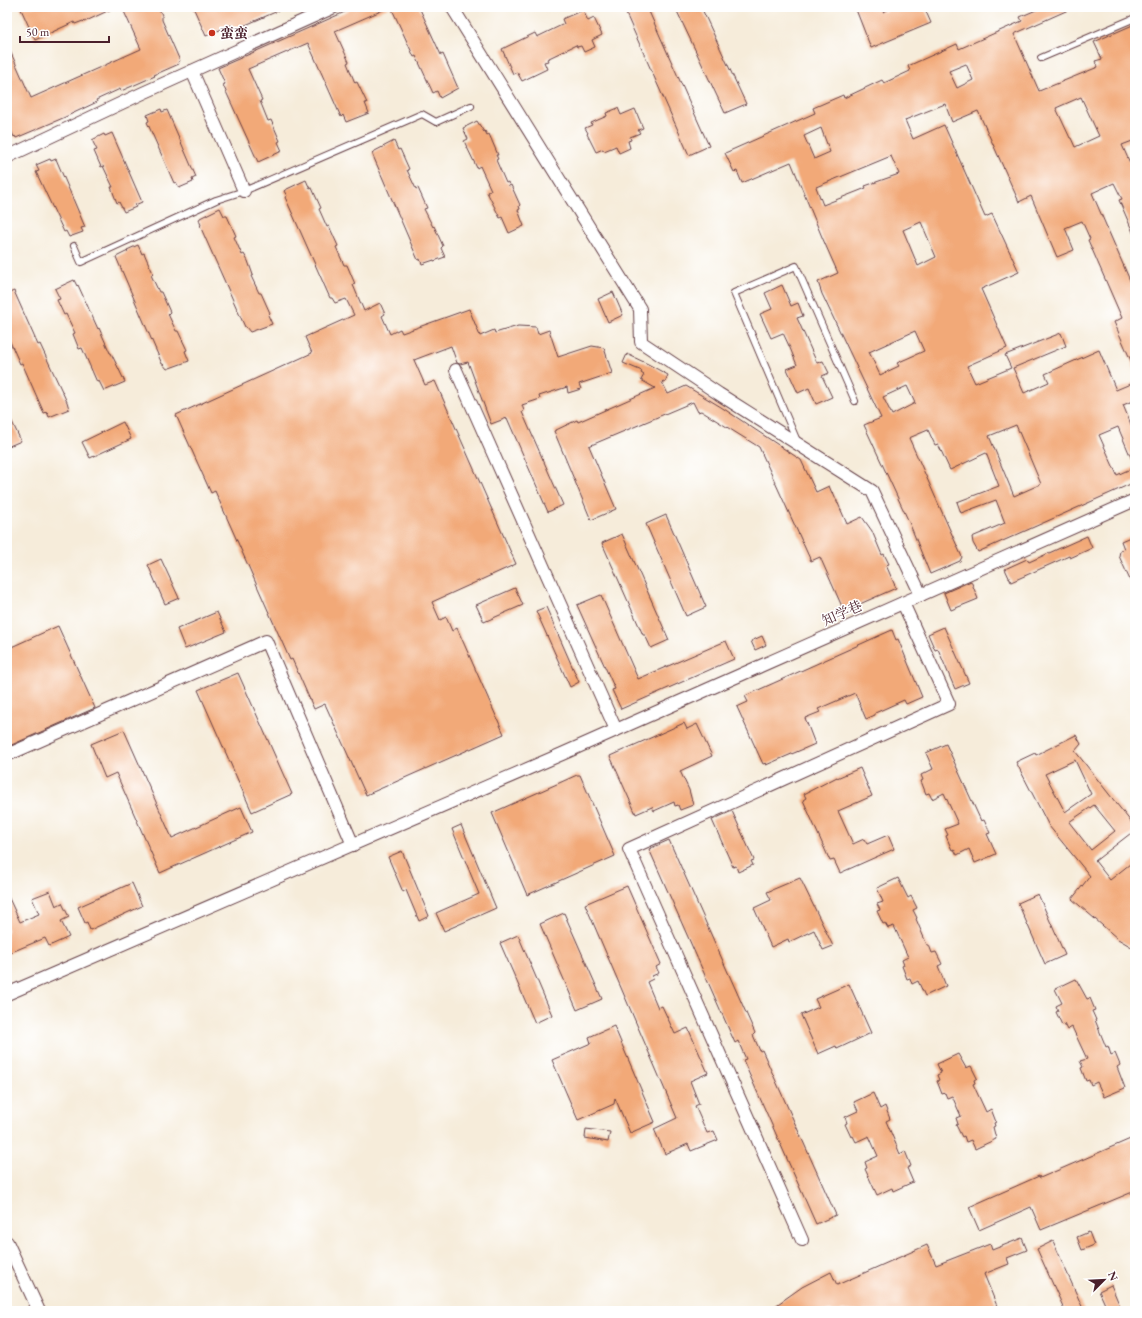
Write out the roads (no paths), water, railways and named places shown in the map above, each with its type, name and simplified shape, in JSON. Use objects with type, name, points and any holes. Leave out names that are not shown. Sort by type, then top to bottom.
[{"type":"street","points":[[7,157],[334,7]]},
{"type":"street","points":[[452,7],[640,309],[641,342],[872,491],[921,595]]},
{"type":"street","points":[[192,71],[244,191]]},
{"type":"street","points":[[456,370],[616,730]]},
{"type":"street","name":"知学巷","points":[[7,994],[562,754],[1135,500]]},
{"type":"street","points":[[802,1240],[629,849],[949,704],[904,603]]},
{"type":"street","points":[[7,755],[266,641],[353,845]]},
{"type":"street","points":[[7,1242],[39,1311]]},
{"type":"lane","points":[[1041,58],[1135,18]]},
{"type":"lane","points":[[74,246],[81,262],[216,200],[244,191],[422,114],[436,122],[471,106]]},
{"type":"lane","points":[[799,445],[734,293],[796,266],[855,402]]},
{"type":"place","name":"蛮蛮","points":[[212,33]]}]
